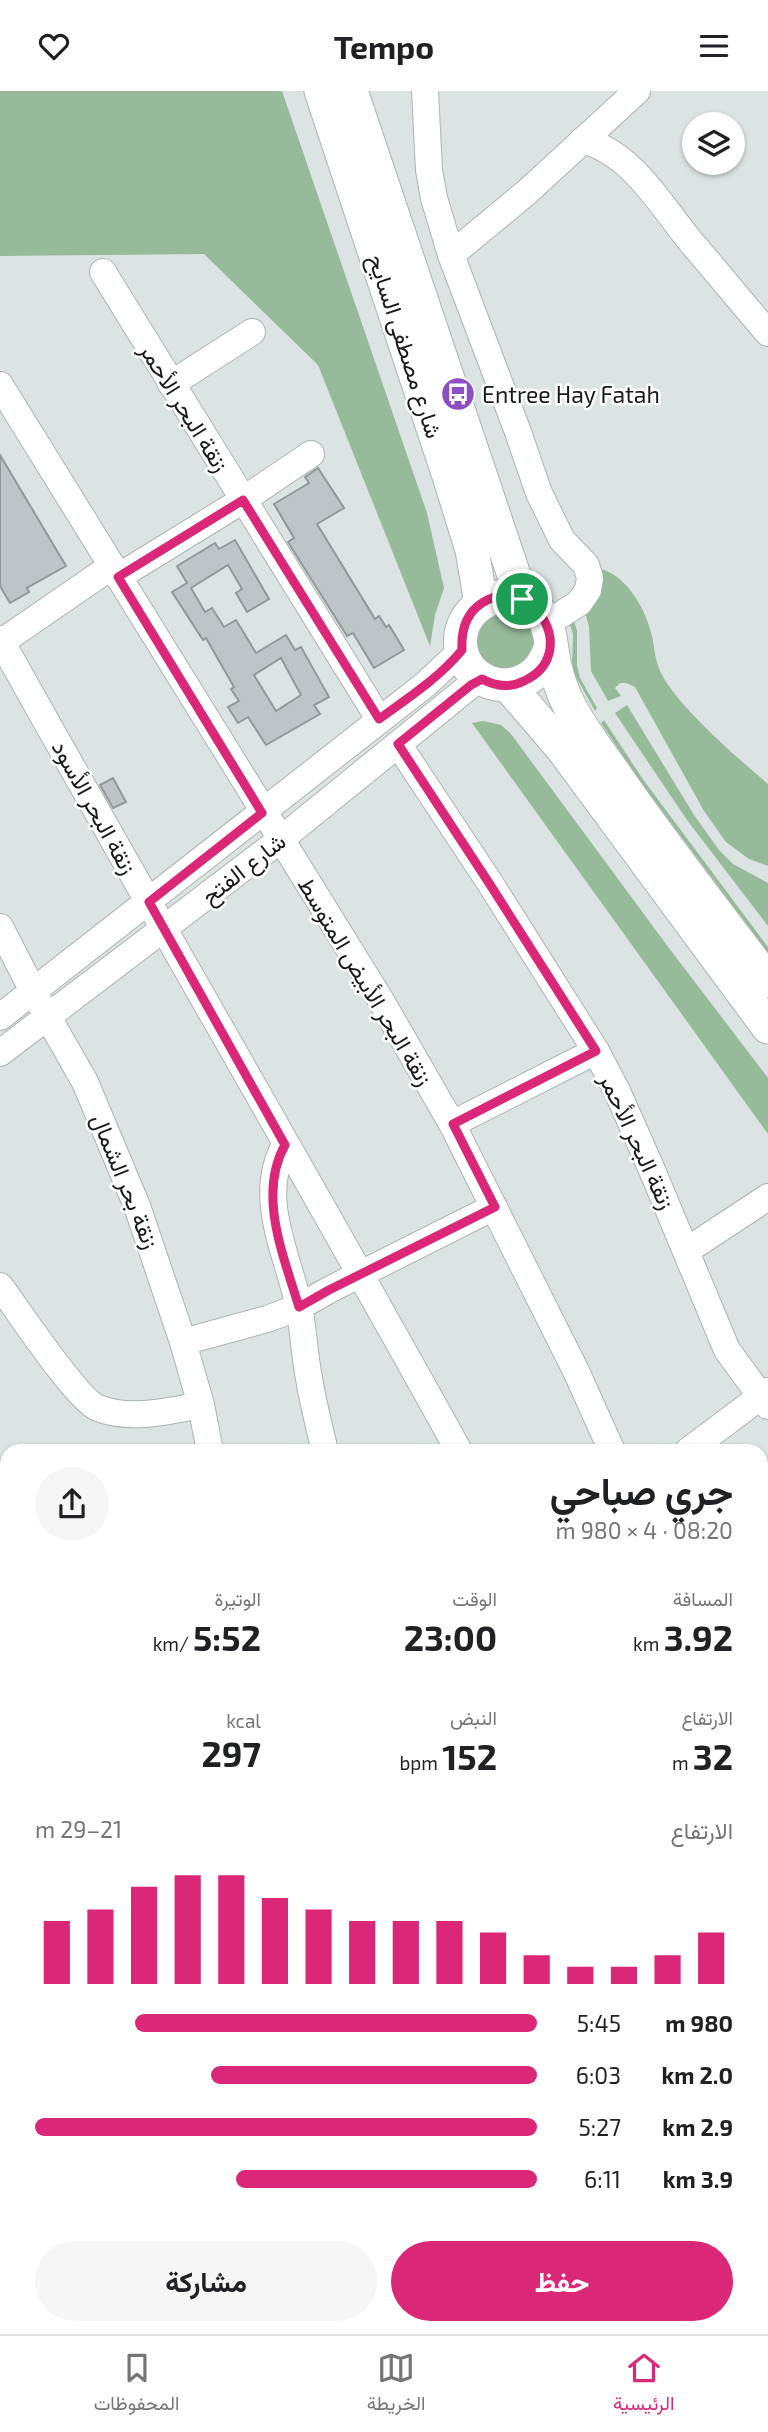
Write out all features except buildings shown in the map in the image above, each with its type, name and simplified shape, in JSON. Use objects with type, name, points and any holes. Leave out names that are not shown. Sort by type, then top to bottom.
[{"type":"main road","name":"شارع مصطفى السايح","points":[[321,91],[457,502],[472,550],[481,603]]},
{"type":"main road","points":[[351,91],[522,599]]},
{"type":"main road","points":[[768,981],[633,802],[580,724],[561,686],[549,634],[538,610],[522,599],[501,596],[481,603],[464,623],[461,636],[466,661],[495,682],[562,748],[768,1027]]},
{"type":"main road","points":[[495,682],[520,683],[541,669],[549,634]]},
{"type":"street","points":[[425,91],[429,170],[434,198],[452,255],[539,493],[562,540],[586,565],[590,578],[588,590],[579,603],[549,634]]},
{"type":"street","points":[[452,255],[527,192],[637,91]]},
{"type":"street","points":[[583,140],[606,149],[640,177],[768,333]]},
{"type":"street","name":"زنقة البحر الأحمر","points":[[103,272],[379,719]]},
{"type":"street","points":[[171,384],[252,332]]},
{"type":"street","name":"زنقة البحر الأبيض المتوسط","points":[[0,385],[262,813],[281,839],[380,999],[453,1124],[576,1371],[609,1444]]},
{"type":"street","points":[[1,641],[115,571],[243,500],[311,454]]},
{"type":"street","name":"زنقة البحر الأسود","points":[[1,641],[455,1444]]},
{"type":"street","points":[[0,1017],[426,684],[462,650]]},
{"type":"street","name":"شارع الفتح","points":[[0,1052],[281,839],[471,685],[495,682]]},
{"type":"street","name":"زنقة البحر الأحمر","points":[[398,744],[596,1051],[642,1145],[727,1350],[766,1398]]},
{"type":"street","name":"زنقة بحر الشمال","points":[[0,927],[85,1083],[109,1136],[158,1261],[201,1405],[209,1444]]},
{"type":"street","points":[[453,1124],[596,1051]]},
{"type":"street","points":[[285,1145],[278,1158],[273,1187],[274,1211],[299,1307],[307,1367],[324,1444]]},
{"type":"street","points":[[685,1251],[768,1197]]},
{"type":"street","points":[[183,1342],[267,1319],[299,1307],[495,1207]]},
{"type":"street","points":[[0,1286],[75,1390],[95,1407],[106,1411],[143,1414],[201,1405]]},
{"type":"street","points":[[698,1444],[766,1398]]},
{"type":"green space","points":[[0,91],[282,91],[427,513],[444,588],[435,615],[430,646],[318,365],[204,254],[0,256]]},
{"type":"green space","points":[[600,569],[618,577],[638,602],[650,629],[658,666],[676,696],[707,729],[768,784],[768,866],[749,859],[726,842],[704,811],[635,687],[620,683],[615,688],[621,696],[608,701],[591,671],[589,627],[584,608]]},
{"type":"green space","points":[[515,609],[537,631],[531,661],[502,673],[477,655],[474,634],[485,616]]},
{"type":"green space","points":[[572,615],[577,631],[577,665],[580,678],[597,708],[595,711],[575,675],[572,664],[573,634],[568,618]]},
{"type":"green space","points":[[627,705],[694,815],[719,850],[733,864],[768,883],[768,926],[687,820],[615,713]]},
{"type":"green space","points":[[604,720],[642,778],[768,947],[768,953],[639,780],[601,723]]},
{"type":"green space","points":[[483,721],[501,725],[511,734],[768,1078],[768,1134],[472,723]]},
{"type":"place","name":"Entree Hay Fatah","points":[[458,394]]},
{"type":"route","points":[[243,500],[379,719],[426,684],[462,650],[464,623],[481,603],[501,596],[522,599],[538,610],[550,631],[551,645],[541,669],[520,683],[498,685],[482,679],[398,744],[596,1051],[453,1124],[495,1207],[299,1307],[274,1211],[273,1187],[278,1158],[285,1145],[149,902],[262,813],[118,577],[243,500]]}]
